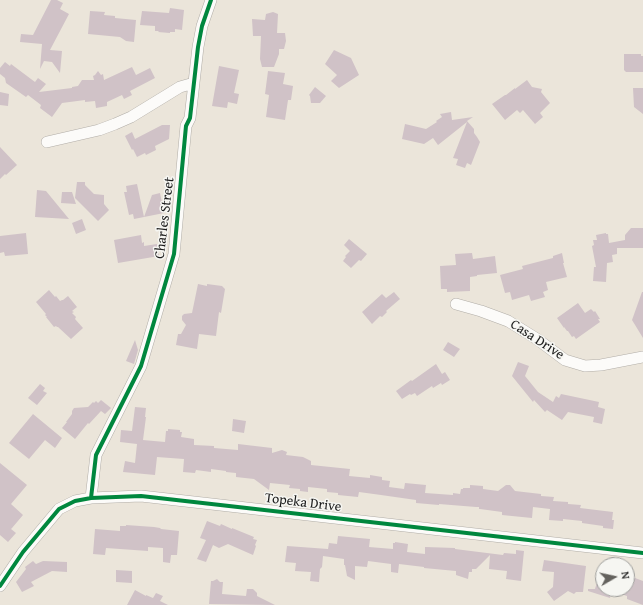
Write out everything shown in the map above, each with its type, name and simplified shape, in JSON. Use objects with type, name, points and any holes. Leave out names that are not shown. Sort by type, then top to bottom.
[{"type":"street","name":"Charles Street","points":[[91,498],[96,455],[141,366],[174,254],[186,126],[190,118],[198,47],[202,26],[211,0]]},
{"type":"street","points":[[47,142],[99,130],[115,124],[131,117],[180,87],[194,83]]},
{"type":"street","name":"Casa Drive","points":[[456,304],[508,321],[537,339],[564,360],[585,366],[601,365],[643,357]]},
{"type":"street","name":"Topeka Drive","points":[[0,586],[23,552],[59,509],[75,501],[91,498],[141,496],[643,553]]},
{"type":"building","points":[[51,0],[57,0],[63,3],[60,9],[69,14],[50,50],[62,51],[60,73],[52,62],[44,61],[40,69],[42,44],[20,42],[21,34],[33,35]]},
{"type":"building","points":[[170,8],[184,10],[182,30],[175,29],[175,32],[170,33],[158,32],[159,31],[155,31],[155,26],[140,25],[142,11],[169,13]]},
{"type":"building","points":[[90,11],[105,12],[104,15],[115,16],[115,18],[136,20],[134,42],[126,41],[120,37],[88,34]]},
{"type":"building","points":[[273,12],[278,14],[277,33],[285,33],[286,41],[284,49],[279,49],[279,54],[274,67],[262,67],[260,59],[261,36],[253,36],[252,19],[265,20],[266,14]]},
{"type":"building","points":[[334,50],[351,58],[359,75],[339,88],[331,81],[337,75],[325,64]]},
{"type":"building","points":[[624,54],[641,54],[641,56],[643,56],[643,72],[626,72],[624,70]]},
{"type":"building","points":[[5,62],[10,66],[11,64],[35,82],[38,78],[46,84],[39,92],[78,86],[82,80],[94,80],[93,76],[98,71],[101,75],[103,74],[104,80],[132,67],[136,75],[150,68],[155,78],[130,91],[132,95],[124,99],[122,95],[107,102],[107,106],[96,108],[95,101],[85,102],[85,100],[62,103],[52,117],[40,108],[41,105],[28,95],[26,97],[6,83],[5,78],[0,74],[0,68]]},
{"type":"building","points":[[219,66],[239,70],[234,93],[239,94],[237,104],[228,102],[227,108],[212,106]]},
{"type":"building","points":[[268,71],[285,73],[283,84],[293,86],[291,100],[288,100],[285,120],[266,117],[269,95],[265,94]]},
{"type":"building","points":[[527,80],[532,87],[542,89],[541,92],[550,103],[540,113],[543,117],[535,124],[523,110],[520,113],[517,110],[505,120],[492,104]]},
{"type":"building","points":[[315,87],[326,96],[320,103],[311,103],[309,95]]},
{"type":"building","points":[[633,88],[643,88],[643,114],[634,107]]},
{"type":"building","points":[[0,92],[9,94],[8,106],[0,105]]},
{"type":"building","points":[[451,112],[452,120],[473,117],[467,121],[474,129],[474,133],[480,142],[471,165],[467,163],[465,168],[456,165],[458,159],[453,158],[467,122],[438,145],[433,138],[424,144],[402,139],[405,124],[426,129],[442,117],[440,114]]},
{"type":"building","points":[[162,125],[170,125],[169,139],[155,146],[156,150],[146,155],[145,153],[137,157],[125,136],[132,132],[135,139]]},
{"type":"building","points":[[0,147],[17,165],[0,179]]},
{"type":"building","points":[[77,182],[85,182],[85,185],[94,194],[104,195],[104,204],[109,210],[98,221],[75,198]]},
{"type":"building","points":[[137,184],[144,217],[134,219],[133,214],[129,215],[124,192],[127,192],[126,186]]},
{"type":"building","points":[[37,190],[46,191],[69,219],[35,217]]},
{"type":"building","points":[[62,192],[72,192],[76,204],[61,203]]},
{"type":"building","points":[[160,193],[164,213],[144,217],[152,195]]},
{"type":"building","points":[[82,219],[86,230],[76,234],[72,223]]},
{"type":"building","points":[[631,228],[643,228],[643,248],[617,248],[617,254],[612,255],[613,262],[607,263],[606,282],[593,281],[594,267],[596,267],[592,246],[594,245],[593,240],[597,240],[596,235],[608,234],[609,243],[625,240],[625,235]]},
{"type":"building","points":[[26,233],[28,254],[5,256],[4,252],[0,253],[0,236]]},
{"type":"building","points":[[141,235],[144,246],[157,244],[159,256],[118,263],[114,240]]},
{"type":"building","points":[[349,239],[367,254],[361,261],[359,260],[351,268],[343,261],[346,257],[345,256],[350,251],[344,245]]},
{"type":"building","points":[[472,253],[473,259],[495,256],[497,273],[470,277],[470,291],[447,292],[447,289],[441,289],[440,266],[456,265],[455,254]]},
{"type":"building","points":[[562,253],[567,277],[546,282],[548,290],[543,292],[545,297],[531,301],[529,295],[512,300],[510,292],[505,293],[500,275],[523,269],[522,266],[553,258],[553,256]]},
{"type":"building","points":[[198,284],[207,286],[207,284],[222,286],[225,289],[221,313],[219,312],[216,336],[199,334],[197,349],[176,345],[178,334],[181,334],[186,325],[182,320],[182,316],[184,314],[192,313]]},
{"type":"building","points":[[49,290],[60,301],[68,296],[77,307],[72,311],[74,312],[72,313],[83,328],[71,339],[58,327],[54,327],[36,302]]},
{"type":"building","points":[[394,292],[400,299],[386,311],[387,312],[382,317],[380,316],[372,324],[362,312],[382,294],[386,298]]},
{"type":"building","points":[[643,292],[643,338],[632,320]]},
{"type":"building","points":[[578,303],[585,313],[591,309],[594,312],[595,311],[600,319],[598,319],[600,322],[576,339],[574,336],[572,337],[557,318]]},
{"type":"building","points":[[135,340],[138,350],[134,364],[126,361]]},
{"type":"building","points":[[448,342],[460,349],[454,357],[443,350]]},
{"type":"building","points":[[518,362],[529,366],[525,376],[538,392],[553,402],[556,396],[559,398],[561,394],[599,402],[598,407],[605,409],[602,424],[593,422],[594,417],[568,412],[562,420],[547,410],[545,412],[534,400],[533,402],[512,376]]},
{"type":"building","points":[[436,364],[442,374],[445,372],[450,380],[433,388],[432,386],[417,396],[415,393],[410,394],[402,399],[396,391]]},
{"type":"building","points":[[40,384],[45,388],[43,391],[47,393],[37,405],[28,398]]},
{"type":"building","points":[[101,400],[111,408],[105,414],[101,411],[89,424],[88,423],[75,439],[62,428],[72,414],[74,408],[88,407],[93,402],[94,403],[96,401],[98,403]]},
{"type":"building","points":[[135,407],[146,408],[143,440],[165,442],[166,431],[168,431],[168,429],[180,430],[180,432],[182,432],[181,437],[194,439],[194,445],[214,446],[214,448],[238,450],[238,444],[272,448],[272,453],[282,450],[287,452],[286,455],[303,457],[311,461],[311,465],[350,469],[349,476],[370,478],[370,475],[382,477],[382,480],[390,481],[389,487],[404,489],[405,483],[426,485],[425,493],[460,494],[461,489],[470,488],[470,485],[483,486],[483,489],[498,491],[506,485],[510,485],[515,491],[554,497],[553,501],[581,505],[580,508],[613,512],[613,529],[582,523],[582,521],[563,519],[563,521],[549,520],[550,509],[533,507],[532,518],[502,515],[502,512],[479,509],[479,507],[416,503],[416,500],[359,492],[358,497],[338,495],[338,493],[327,492],[327,489],[308,487],[308,492],[300,491],[300,489],[289,488],[290,485],[270,483],[269,490],[254,479],[236,477],[236,473],[211,469],[211,472],[196,470],[195,473],[183,472],[184,459],[157,457],[155,475],[123,472],[125,461],[135,463],[137,444],[120,442],[121,430],[132,431]]},
{"type":"building","points":[[33,414],[62,438],[55,448],[45,440],[29,459],[9,443]]},
{"type":"building","points":[[233,419],[246,421],[244,433],[232,431]]},
{"type":"building","points":[[0,463],[27,485],[11,504],[23,515],[11,529],[16,533],[8,542],[0,535]]},
{"type":"building","points":[[207,521],[220,526],[221,524],[254,537],[253,539],[257,540],[253,555],[228,544],[219,548],[213,545],[206,562],[197,559],[206,540],[200,538]]},
{"type":"building","points":[[126,525],[179,531],[177,555],[171,555],[170,563],[163,562],[163,548],[148,547],[148,551],[106,548],[105,555],[93,554],[95,529],[120,531],[120,526]]},
{"type":"building","points":[[338,536],[370,539],[369,547],[393,549],[393,543],[395,542],[408,544],[407,552],[425,554],[425,547],[455,548],[503,555],[504,553],[516,554],[516,550],[524,551],[521,581],[506,579],[507,571],[489,569],[490,555],[476,569],[472,569],[472,572],[469,572],[468,579],[456,575],[456,571],[399,564],[398,573],[391,572],[391,564],[368,561],[367,567],[355,566],[355,580],[347,576],[344,559],[323,556],[319,582],[310,581],[311,572],[295,571],[296,563],[285,562],[287,546],[328,549],[329,543],[337,544]]},
{"type":"building","points":[[544,560],[586,566],[583,592],[576,592],[574,594],[568,591],[554,601],[547,592],[553,587],[554,572],[542,571]]},
{"type":"building","points":[[33,561],[36,564],[43,561],[67,562],[67,572],[52,571],[31,582],[34,586],[22,592],[16,582],[26,569],[25,567]]},
{"type":"building","points":[[116,570],[132,571],[132,583],[116,582]]},
{"type":"building","points":[[635,578],[643,581],[643,605],[627,599],[627,597],[635,597]]},
{"type":"building","points":[[217,579],[220,582],[223,582],[222,594],[246,596],[247,589],[253,589],[257,593],[257,596],[275,605],[209,604],[211,581]]},
{"type":"building","points":[[588,589],[595,589],[595,593],[588,591]]},
{"type":"building","points":[[135,590],[153,598],[156,593],[163,596],[160,601],[168,605],[127,605]]},
{"type":"cycle path","points":[[91,498],[96,455],[141,366],[174,254],[186,126],[190,118],[198,47],[202,26],[211,0]]},
{"type":"cycle path","points":[[0,586],[23,552],[59,509],[75,501],[91,498],[141,496],[643,553]]}]
